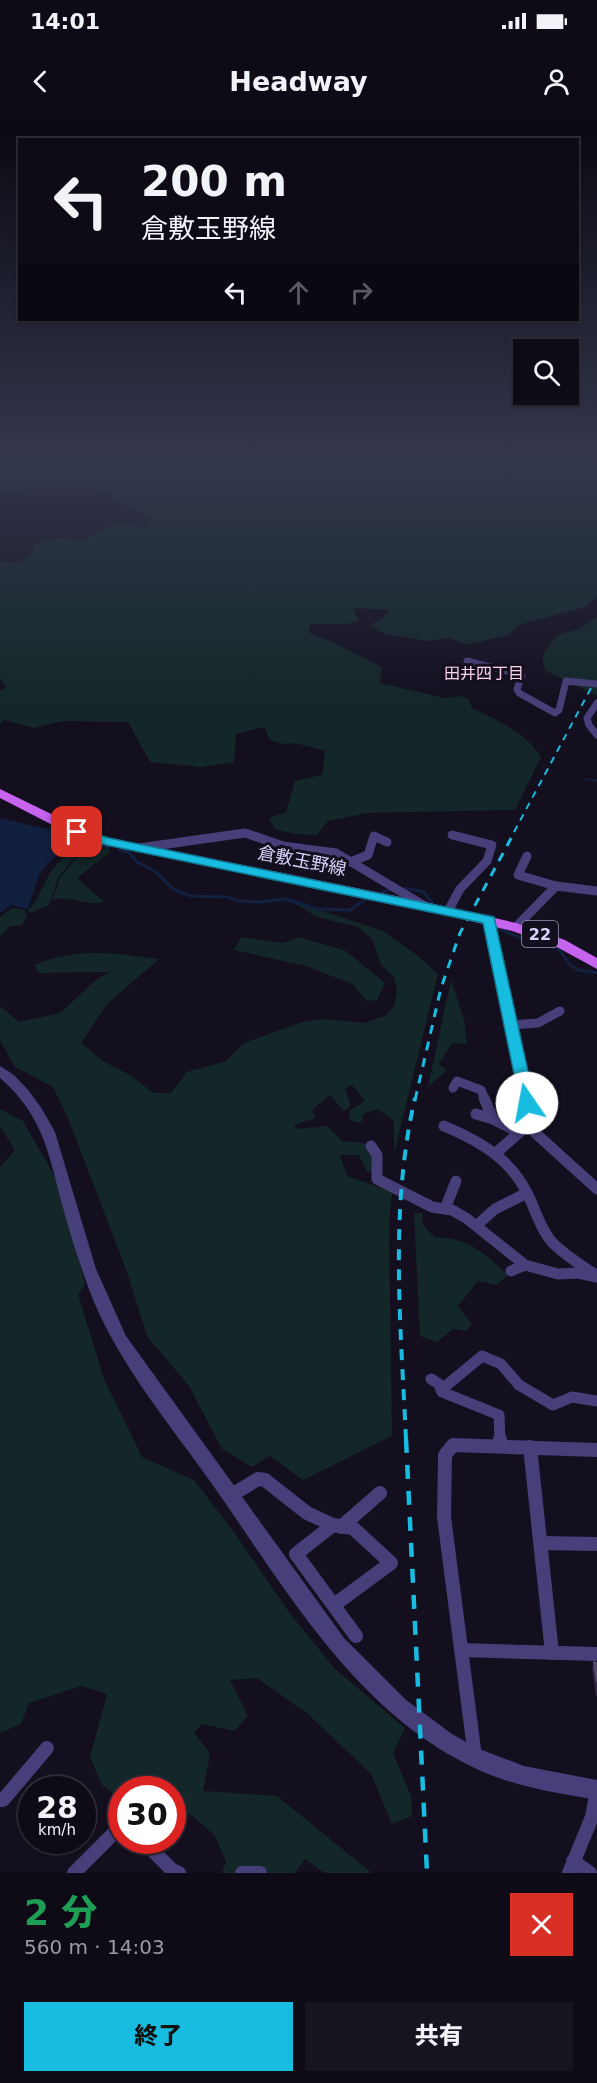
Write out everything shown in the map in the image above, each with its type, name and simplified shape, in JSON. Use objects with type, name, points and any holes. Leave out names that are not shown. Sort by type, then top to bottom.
[{"type":"main road","name":"倉敷玉野線","points":[[0,793],[87,836],[489,920],[560,943],[597,964]]},
{"type":"street","points":[[467,661],[519,674],[522,676],[517,689],[519,693],[555,713],[559,710],[566,681],[597,684]]},
{"type":"street","points":[[597,703],[588,718],[589,725],[597,735]]},
{"type":"street","points":[[138,848],[245,833],[283,846],[336,853],[353,861],[425,906]]},
{"type":"street","points":[[448,911],[460,889],[487,861],[492,845],[452,835]]},
{"type":"street","points":[[353,861],[368,855],[374,836],[387,842]]},
{"type":"street","points":[[527,856],[518,875],[556,886],[597,891]]},
{"type":"street","points":[[516,927],[556,886]]},
{"type":"street","points":[[489,920],[489,930],[532,1130],[539,1139],[597,1189]]},
{"type":"street","points":[[511,1025],[538,1023],[560,1011]]},
{"type":"street","points":[[0,1071],[25,1093],[46,1125],[86,1263],[106,1314],[137,1367],[337,1645],[352,1662],[426,1728],[476,1757],[524,1776],[597,1790],[592,1817],[571,1867],[590,1873]]},
{"type":"street","points":[[453,1088],[457,1082],[481,1089],[493,1119]]},
{"type":"street","points":[[476,1114],[493,1119],[519,1132]]},
{"type":"street","points":[[496,1152],[531,1123]]},
{"type":"street","points":[[444,1126],[496,1152],[523,1185],[542,1227],[551,1240],[597,1277]]},
{"type":"street","points":[[371,1146],[378,1155],[377,1179],[432,1207],[452,1210],[477,1225],[525,1265],[558,1274],[578,1273],[597,1277]]},
{"type":"street","points":[[445,1209],[456,1181]]},
{"type":"street","points":[[477,1225],[495,1209],[527,1193]]},
{"type":"street","points":[[511,1271],[525,1265]]},
{"type":"street","points":[[441,1390],[482,1356],[501,1364],[519,1385],[553,1405],[572,1397],[597,1401]]},
{"type":"street","points":[[431,1379],[439,1384],[441,1390],[499,1415],[500,1446]]},
{"type":"street","points":[[476,1757],[444,1517],[445,1455],[453,1445],[597,1450]]},
{"type":"street","points":[[530,1447],[552,1653]]},
{"type":"street","points":[[230,1496],[258,1479],[265,1479],[307,1513],[337,1526],[353,1528],[391,1563],[334,1605]]},
{"type":"street","points":[[356,1636],[296,1554],[380,1493]]},
{"type":"street","points":[[541,1543],[597,1544]]},
{"type":"street","points":[[461,1650],[597,1654]]},
{"type":"street","points":[[0,1800],[3,1800],[47,1748]]},
{"type":"street","points":[[74,1873],[108,1839]]},
{"type":"street","points":[[156,1854],[176,1873]]},
{"type":"street","points":[[242,1873],[260,1873]]},
{"type":"green space","points":[[63,539],[84,541],[87,539],[597,539],[597,596],[585,607],[518,625],[508,635],[467,645],[449,638],[429,641],[388,635],[378,631],[371,624],[384,618],[389,610],[353,608],[359,621],[346,624],[310,624],[309,633],[333,642],[382,667],[380,683],[444,698],[460,696],[469,699],[472,708],[519,733],[541,757],[515,810],[367,813],[328,821],[317,835],[295,834],[275,829],[269,818],[286,812],[295,781],[322,775],[325,751],[295,743],[283,744],[270,740],[264,727],[236,734],[234,762],[202,767],[150,762],[128,722],[62,721],[33,728],[4,720],[0,724],[0,691],[6,687],[0,678],[0,561],[19,563],[35,552],[32,544],[42,541]]},
{"type":"green space","points":[[597,617],[597,696],[545,670],[542,656],[557,635],[579,629]]},
{"type":"green space","points":[[81,837],[110,846],[110,848],[84,845],[58,878],[49,905],[30,913],[28,910],[36,901],[51,871]]},
{"type":"green space","points":[[86,846],[109,850],[109,853],[77,878],[104,902],[90,903],[65,898],[52,900],[60,878]]},
{"type":"green space","points":[[289,900],[383,931],[417,955],[438,974],[394,1154],[394,1121],[378,1109],[363,1114],[363,1120],[359,1123],[350,1120],[349,1111],[365,1101],[352,1085],[345,1089],[351,1106],[344,1111],[330,1095],[312,1110],[316,1118],[294,1125],[297,1129],[327,1126],[342,1141],[364,1143],[373,1155],[372,1170],[367,1172],[359,1155],[340,1155],[347,1176],[392,1192],[389,1224],[392,1436],[303,1480],[270,1456],[252,1467],[222,1449],[189,1386],[147,1336],[127,1272],[68,1118],[53,1087],[15,1067],[0,1040],[0,1006],[19,1022],[60,1013],[96,980],[110,972],[39,973],[34,965],[65,956],[96,953],[159,959],[107,1004],[81,1043],[103,1061],[128,1074],[154,1093],[171,1093],[187,1072],[226,1061],[244,1043],[302,1022],[322,1019],[364,1023],[385,1016],[395,1005],[397,990],[394,977],[381,965],[372,939],[358,927],[317,917]]},
{"type":"green space","points":[[12,908],[25,910],[27,917],[22,925],[9,927],[0,937],[0,917]]},
{"type":"green space","points":[[241,937],[283,943],[299,937],[346,951],[385,983],[377,1000],[367,1001],[352,984],[306,966],[234,950]]},
{"type":"green space","points":[[451,980],[464,1020],[467,1044],[452,1043],[439,1064],[447,1070],[428,1087]]},
{"type":"green space","points":[[0,1109],[23,1121],[59,1184],[85,1284],[78,1294],[104,1379],[142,1457],[194,1480],[233,1531],[291,1615],[335,1669],[405,1728],[393,1753],[411,1796],[412,1816],[392,1824],[371,1774],[308,1714],[257,1678],[230,1680],[248,1716],[234,1731],[202,1724],[194,1733],[210,1753],[203,1791],[277,1796],[372,1873],[325,1873],[305,1859],[295,1873],[222,1873],[226,1862],[215,1836],[186,1812],[186,1776],[108,1776],[108,1789],[102,1785],[90,1757],[107,1694],[81,1686],[29,1703],[21,1724],[0,1733],[0,1167],[15,1150],[0,1127]]},
{"type":"green space","points":[[414,1213],[422,1213],[423,1225],[435,1238],[466,1243],[492,1260],[508,1275],[497,1285],[478,1281],[458,1306],[472,1325],[466,1331],[453,1329],[437,1342],[420,1336]]},
{"type":"water","points":[[0,818],[71,835],[40,873],[28,909],[11,905],[0,913]]},
{"type":"building","points":[[594,1662],[597,1663],[597,1682]]},
{"type":"waterway","points":[[586,779],[597,781]]},
{"type":"waterway","points":[[68,838],[74,836],[108,848]]},
{"type":"waterway","points":[[120,850],[129,852],[137,862],[155,871],[173,889],[191,896],[228,897],[237,901],[261,902],[286,899],[318,909],[350,910],[366,899]]},
{"type":"waterway","points":[[405,888],[424,892],[432,903]]},
{"type":"waterway","points":[[382,892],[392,889]]},
{"type":"waterway","points":[[495,927],[530,942],[558,948],[570,965],[578,970],[597,973]]},
{"type":"railway","points":[[514,832],[591,688]]},
{"type":"railway","points":[[415,1100],[441,988],[460,933],[515,831]]},
{"type":"railway","points":[[406,1440],[400,1312],[399,1226],[407,1140],[415,1098]]},
{"type":"railway","points":[[406,1439],[427,1873]]},
{"type":"district","name":"田井四丁目","points":[[484,673]]},
{"type":"route","points":[[77,832],[106,841],[489,920],[489,930],[527,1103]]}]
